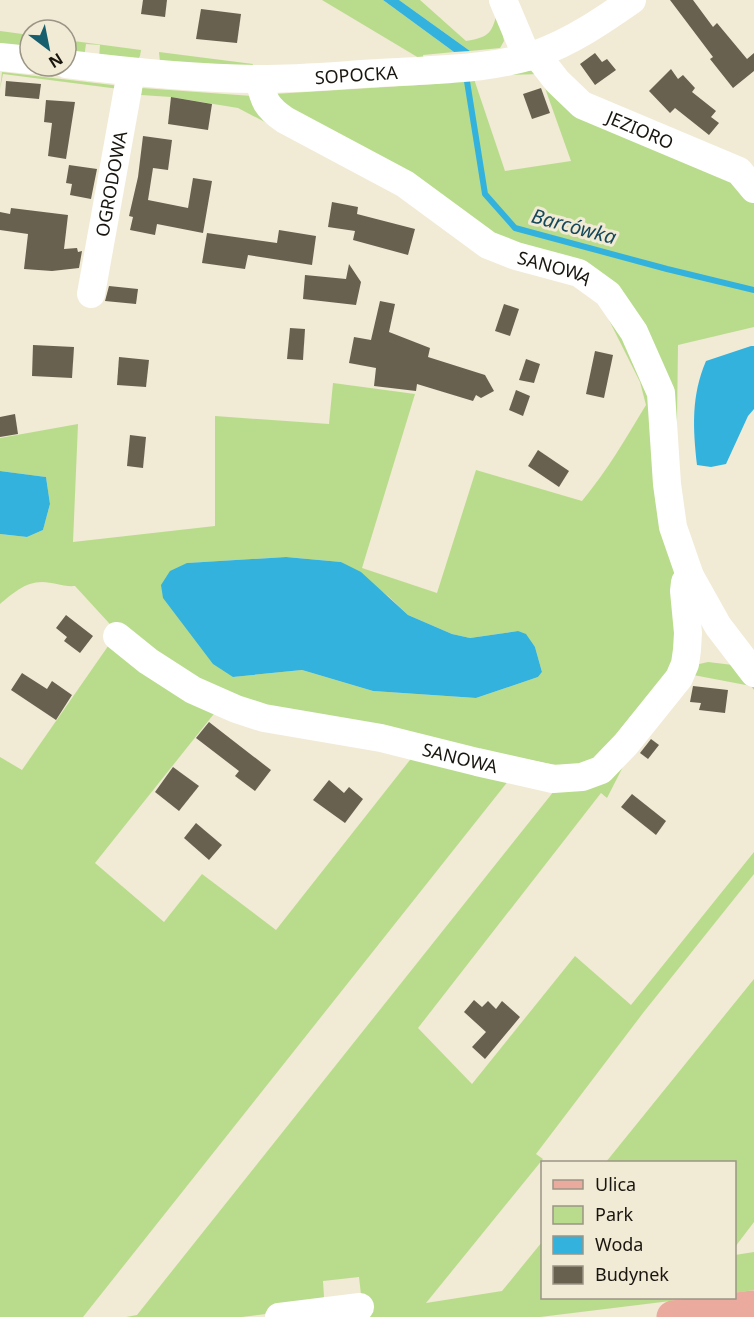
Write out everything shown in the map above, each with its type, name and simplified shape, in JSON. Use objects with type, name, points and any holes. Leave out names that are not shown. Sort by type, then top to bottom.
[{"type":"main road","points":[[673,1317],[754,1307]]},
{"type":"street","name":"JEZIORO","points":[[503,0],[532,56],[582,105],[740,171],[754,189]]},
{"type":"street","name":"SOPOCKA","points":[[78,65],[131,72],[259,79],[484,67],[532,56],[566,42],[632,0]]},
{"type":"street","points":[[0,57],[18,59]]},
{"type":"street","name":"OGRODOWA","points":[[91,294],[131,72]]},
{"type":"street","name":"SANOWA","points":[[259,79],[264,100],[270,109],[285,120],[405,184],[488,245],[516,256],[579,273],[608,294],[634,332],[661,393],[667,484],[673,527],[690,576],[718,626],[754,673]]},
{"type":"street","name":"SANOWA","points":[[117,636],[148,661],[193,690],[236,709],[264,718],[381,738],[553,779],[582,777],[601,770],[626,744],[679,678],[685,664],[687,650],[688,633],[684,591],[685,582],[690,576]]},
{"type":"street","points":[[279,1317],[360,1307]]},
{"type":"green space","points":[[322,0],[383,0],[454,52],[423,55],[424,61]]},
{"type":"green space","points":[[399,0],[420,0],[466,41],[481,38],[489,32],[498,9],[504,41],[500,48],[470,51]]},
{"type":"green space","points":[[0,31],[18,33],[18,49],[0,47]]},
{"type":"green space","points":[[78,42],[141,50],[135,64],[99,58],[100,45],[86,44],[84,58],[78,57]]},
{"type":"green space","points":[[159,52],[253,64],[251,71],[160,62]]},
{"type":"green space","points":[[530,65],[728,170],[754,199],[754,327],[678,345],[677,421],[670,475],[625,310],[511,250],[277,107],[274,94],[435,84],[474,79],[505,171],[571,161],[540,74],[506,75]]},
{"type":"green space","points":[[2,72],[18,74],[18,76],[3,74],[0,89]]},
{"type":"green space","points":[[34,78],[121,86],[119,89]]},
{"type":"green space","points":[[142,88],[252,96],[303,142],[238,108],[171,97],[141,95]]},
{"type":"green space","points":[[605,312],[650,379],[679,571],[681,655],[586,771],[223,699],[119,634],[75,586],[46,582],[30,584],[19,589],[0,604],[0,534],[27,537],[43,530],[50,504],[46,477],[0,471],[0,438],[78,424],[73,542],[215,526],[215,416],[329,424],[333,383],[415,394],[362,568],[437,593],[476,470],[582,501],[624,442],[646,405],[640,382]],"holes":[[[286,557],[341,562],[388,596],[408,615],[452,634],[470,638],[518,631],[535,647],[542,672],[538,677],[476,698],[373,691],[302,670],[233,677],[187,563]]]},
{"type":"green space","points":[[113,639],[217,710],[95,863],[164,922],[202,874],[276,930],[417,751],[513,775],[83,1317],[0,1317],[0,757],[22,770]]},
{"type":"green space","points":[[708,662],[733,665],[754,683],[754,690],[751,686],[688,674],[695,665]]},
{"type":"green space","points":[[630,753],[607,798],[601,793],[418,1028],[472,1084],[575,956],[631,1005],[754,852],[754,874],[643,1013],[536,1154],[543,1159],[426,1303],[502,1291],[541,1243],[541,1299],[687,1299],[540,1317],[326,1317],[363,1312],[359,1277],[323,1281],[324,1297],[313,1308],[242,1317],[126,1317],[137,1315],[558,786]]},
{"type":"green space","points":[[754,979],[754,1222],[736,1246],[736,1161],[607,1161]]},
{"type":"green space","points":[[754,1252],[754,1290],[736,1293],[736,1255]]},
{"type":"water","points":[[383,0],[399,0],[470,51],[454,52]]},
{"type":"water","points":[[754,346],[754,409],[748,416],[726,464],[711,467],[697,465],[694,412],[701,374],[706,361]]},
{"type":"water","points":[[0,471],[46,477],[50,504],[43,530],[27,537],[0,534]]},
{"type":"water","points":[[286,557],[341,562],[361,572],[408,615],[452,634],[470,638],[518,631],[526,634],[535,647],[542,672],[538,677],[476,698],[373,691],[302,670],[233,677],[213,664],[163,598],[161,585],[170,571],[187,563]]},
{"type":"building","points":[[143,0],[167,0],[165,17],[141,14]]},
{"type":"building","points":[[670,0],[693,0],[713,27],[717,23],[747,59],[754,53],[754,71],[733,88],[710,59],[713,57]]},
{"type":"building","points":[[201,9],[241,14],[237,43],[196,39]]},
{"type":"building","points":[[595,53],[602,62],[607,59],[616,70],[595,85],[580,64]]},
{"type":"building","points":[[671,69],[678,79],[683,75],[695,88],[692,92],[716,111],[711,117],[719,123],[709,135],[675,108],[670,113],[649,91]]},
{"type":"building","points":[[6,81],[41,84],[39,99],[5,96]]},
{"type":"building","points":[[541,88],[550,113],[532,119],[523,94]]},
{"type":"building","points":[[171,97],[212,104],[208,130],[168,124]]},
{"type":"building","points":[[46,100],[75,102],[66,159],[48,156],[52,123],[44,122]]},
{"type":"building","points":[[143,136],[172,140],[168,170],[153,168],[148,200],[188,208],[193,178],[212,181],[203,233],[157,224],[155,235],[130,230],[133,217],[129,216],[138,177]]},
{"type":"building","points":[[69,165],[97,169],[91,199],[70,195],[72,184],[66,183]]},
{"type":"building","points":[[332,202],[358,207],[357,214],[415,229],[408,255],[353,240],[355,231],[328,227]]},
{"type":"building","points":[[11,208],[68,215],[64,249],[77,248],[78,252],[82,251],[79,268],[52,271],[24,269],[28,234],[0,230],[0,212],[10,214]]},
{"type":"building","points":[[279,230],[316,236],[312,265],[248,255],[245,269],[202,263],[207,233],[277,243]]},
{"type":"building","points":[[349,264],[361,282],[356,305],[303,299],[305,275],[346,279]]},
{"type":"building","points":[[109,286],[138,289],[136,304],[105,301]]},
{"type":"building","points":[[380,301],[395,304],[389,332],[430,348],[428,357],[485,375],[494,391],[481,398],[476,395],[473,401],[417,384],[416,391],[374,386],[376,368],[349,363],[354,337],[371,340]]},
{"type":"building","points":[[504,304],[519,309],[510,336],[495,331]]},
{"type":"building","points":[[290,328],[305,329],[303,360],[287,359]]},
{"type":"building","points":[[33,345],[74,347],[72,378],[32,376]]},
{"type":"building","points":[[595,351],[613,355],[604,398],[586,394]]},
{"type":"building","points":[[119,357],[149,360],[146,387],[117,385]]},
{"type":"building","points":[[526,359],[540,364],[534,383],[519,380]]},
{"type":"building","points":[[516,390],[530,396],[523,416],[509,410]]},
{"type":"building","points":[[15,414],[18,434],[0,437],[0,417]]},
{"type":"building","points":[[130,435],[146,437],[143,468],[127,466]]},
{"type":"building","points":[[538,450],[569,471],[559,487],[528,466]]},
{"type":"building","points":[[66,615],[93,636],[80,653],[64,641],[67,637],[56,628]]},
{"type":"building","points":[[22,673],[47,689],[52,681],[72,695],[56,720],[11,690]]},
{"type":"building","points":[[693,686],[728,690],[725,713],[699,710],[701,703],[690,702]]},
{"type":"building","points":[[209,722],[271,770],[255,791],[235,776],[239,771],[196,738]]},
{"type":"building","points":[[651,739],[659,745],[648,759],[640,753]]},
{"type":"building","points":[[173,767],[199,786],[179,811],[155,792]]},
{"type":"building","points":[[329,780],[344,793],[349,787],[363,799],[345,823],[313,800]]},
{"type":"building","points":[[632,794],[666,821],[656,835],[621,807]]},
{"type":"building","points":[[196,823],[222,845],[209,860],[184,838]]},
{"type":"building","points":[[474,1000],[482,1007],[488,1001],[496,1009],[502,1001],[520,1017],[485,1059],[472,1047],[486,1032],[464,1012]]},
{"type":"waterway","name":"Barcówka","points":[[466,75],[485,194],[515,228],[754,290]]}]
